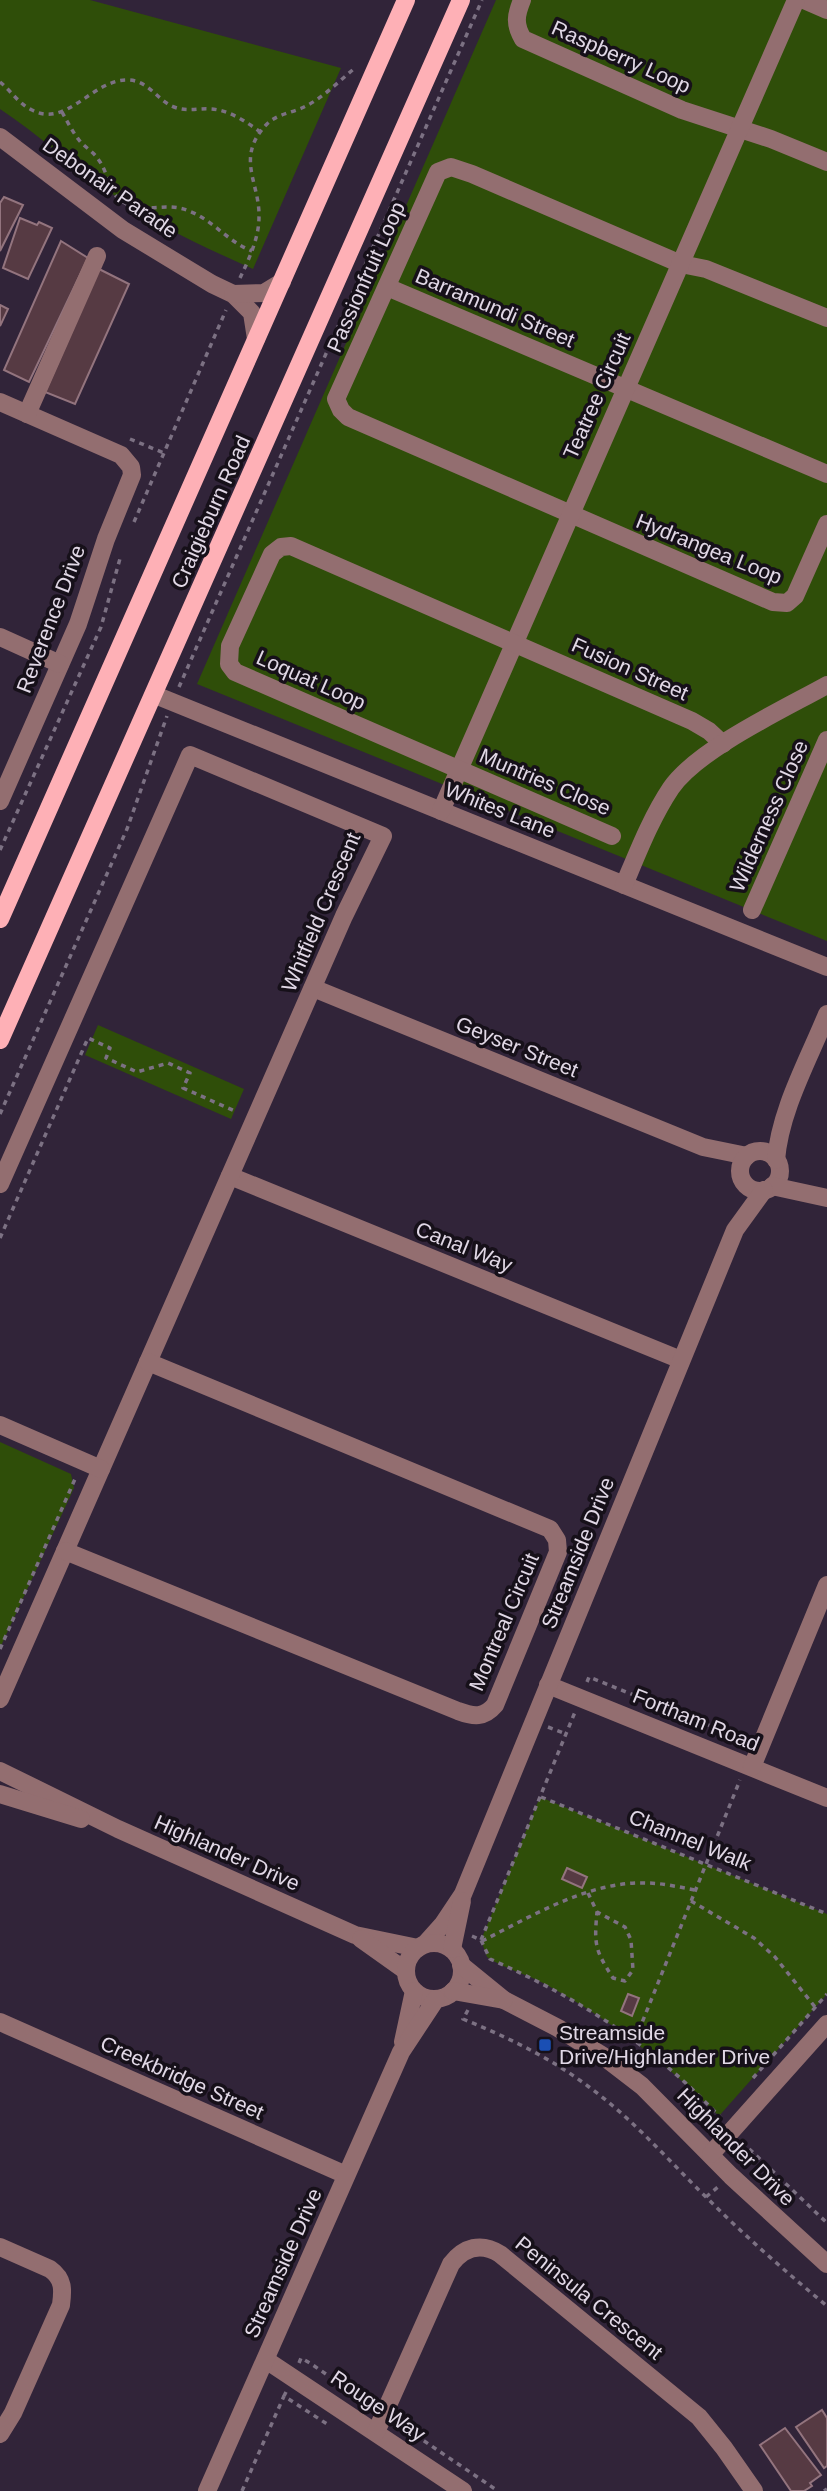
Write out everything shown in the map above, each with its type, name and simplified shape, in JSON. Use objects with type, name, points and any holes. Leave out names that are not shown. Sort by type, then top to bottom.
[{"type":"main road","name":"Craigieburn Road","points":[[0,919],[406,0]]},
{"type":"main road","name":"Craigieburn Road","points":[[0,1041],[461,0]]},
{"type":"street","name":"Raspberry Loop","points":[[522,0],[516,16],[517,29],[523,39],[682,110],[740,130]]},
{"type":"street","name":"Teatree Circuit","points":[[441,811],[796,0]]},
{"type":"street","points":[[804,0],[827,10]]},
{"type":"street","points":[[740,130],[771,139],[827,162]]},
{"type":"street","name":"Debonair Parade","points":[[0,137],[122,230],[233,294]]},
{"type":"street","name":"Passionfruit Loop","points":[[570,516],[348,417],[336,399],[438,172],[451,167],[472,174],[681,264],[706,269],[827,318]]},
{"type":"street","points":[[27,414],[97,256]]},
{"type":"street","points":[[233,294],[264,293],[282,282]]},
{"type":"street","name":"Barramundi Street","points":[[387,287],[624,388]]},
{"type":"street","points":[[233,294],[252,313],[256,340]]},
{"type":"street","points":[[624,388],[827,474]]},
{"type":"street","points":[[0,402],[121,456]]},
{"type":"street","name":"Reverence Drive","points":[[0,801],[82,615],[106,539],[131,482],[131,467],[121,456]]},
{"type":"street","name":"Hydrangea Loop","points":[[570,516],[773,602],[787,603],[795,596],[827,524]]},
{"type":"street","name":"Loquat Loop","points":[[459,770],[235,672],[229,664],[230,646],[272,554],[281,547],[291,546],[514,642]]},
{"type":"street","points":[[0,637],[61,664]]},
{"type":"street","name":"Fusion Street","points":[[514,642],[692,721],[723,744]]},
{"type":"street","points":[[624,885],[652,822],[673,786],[703,758],[723,744],[826,687]]},
{"type":"street","name":"Whites Lane","points":[[155,695],[827,967]]},
{"type":"street","name":"Wilderness Close","points":[[752,910],[827,740]]},
{"type":"street","name":"Whitfield Crescent","points":[[0,1184],[190,755],[383,836],[313,988],[0,1699]]},
{"type":"street","name":"Muntries Close","points":[[459,770],[612,836]]},
{"type":"street","name":"Geyser Street","points":[[313,988],[703,1147],[751,1154]]},
{"type":"street","points":[[768,1188],[778,1178],[778,1141],[788,1109],[827,1014]]},
{"type":"street","points":[[788,1109],[743,1161],[741,1177],[752,1189],[768,1188],[824,1197]]},
{"type":"street","name":"Geyser Street","points":[[703,1147],[741,1177]]},
{"type":"street","points":[[751,1154],[767,1153],[824,1197]]},
{"type":"street","name":"Canal Way","points":[[230,1176],[681,1360]]},
{"type":"street","name":"Streamside Drive","points":[[735,1230],[741,1177]]},
{"type":"street","name":"Streamside Drive","points":[[422,1945],[443,1924],[463,1894],[735,1230],[768,1188]]},
{"type":"street","name":"Montreal Circuit","points":[[65,1551],[458,1712],[476,1717],[484,1715],[495,1705],[558,1552],[557,1540],[550,1529],[148,1363]]},
{"type":"street","points":[[0,1424],[101,1469]]},
{"type":"street","points":[[752,1767],[827,1585]]},
{"type":"street","name":"Fortham Road","points":[[548,1685],[827,1798]]},
{"type":"street","name":"Highlander Drive","points":[[0,1771],[118,1829],[355,1935],[406,1971]]},
{"type":"street","name":"Highlander Drive","points":[[0,1794],[118,1829]]},
{"type":"street","name":"Streamside Drive","points":[[457,1957],[457,1929],[463,1894]]},
{"type":"street","name":"Highlander Drive","points":[[355,1935],[422,1945]]},
{"type":"street","points":[[444,1944],[457,1957],[459,1983],[453,1991],[436,1999],[414,1991],[406,1971],[411,1954],[422,1945],[444,1944]]},
{"type":"street","name":"Highlander Drive","points":[[457,1957],[504,2000],[558,2028],[603,2056],[642,2086],[761,2204],[827,2264]]},
{"type":"street","name":"Streamside Drive","points":[[401,2052],[414,1991]]},
{"type":"street","name":"Highlander Drive","points":[[453,1991],[504,2000]]},
{"type":"street","name":"Streamside Drive","points":[[207,2491],[401,2052],[436,1999]]},
{"type":"street","name":"Creekbridge Street","points":[[0,2022],[346,2175]]},
{"type":"street","points":[[711,2154],[827,2024]]},
{"type":"street","points":[[0,2246],[50,2269],[57,2274],[63,2291],[61,2305],[13,2413],[0,2434]]},
{"type":"street","name":"Peninsula Crescent","points":[[376,2432],[452,2263],[466,2249],[485,2247],[500,2254],[699,2417],[754,2491]]},
{"type":"street","name":"Rouge Way","points":[[266,2360],[463,2491]]},
{"type":"path","points":[[0,1114],[127,829],[172,702],[482,0]]},
{"type":"path","points":[[134,522],[252,251],[259,212],[250,165],[255,141],[268,122],[310,104],[359,65]]},
{"type":"path","points":[[0,82],[32,110],[49,116],[62,112],[99,87],[131,80],[141,83],[171,106],[190,110],[221,110],[260,132]]},
{"type":"path","points":[[62,112],[79,140],[100,161],[108,184],[118,199],[136,207],[168,205],[189,211],[212,223],[239,246],[252,251]]},
{"type":"path","points":[[121,456],[128,438],[164,453]]},
{"type":"path","points":[[0,850],[101,627],[124,545]]},
{"type":"path","points":[[0,1238],[88,1038],[110,1048],[106,1058],[137,1072],[167,1063],[190,1073],[183,1088],[237,1112]]},
{"type":"path","points":[[0,1649],[75,1479],[62,1473]]},
{"type":"path","points":[[481,1941],[589,1677],[743,1739],[729,1774],[740,1779],[635,2040]]},
{"type":"path","name":"Channel Walk","points":[[540,1797],[827,1914]]},
{"type":"path","points":[[481,1941],[542,1911],[600,1888],[645,1883],[695,1889]]},
{"type":"path","points":[[588,1893],[597,1912],[596,1949],[613,1978],[625,1981],[633,1970],[628,1933],[625,1927],[597,1912]]},
{"type":"path","points":[[691,1901],[754,1938],[775,1957],[815,2007]]},
{"type":"path","points":[[457,1929],[481,1941],[490,1959],[588,2008],[635,2040],[671,2070],[827,2223]]},
{"type":"path","points":[[745,2087],[827,1994]]},
{"type":"path","points":[[463,2019],[554,2063],[614,2106],[754,2244],[827,2306]]},
{"type":"path","points":[[242,2491],[284,2396]]},
{"type":"green space","points":[[0,0],[90,0],[341,68],[253,269],[180,235],[128,205],[0,109]]},
{"type":"green space","points":[[496,0],[827,0],[827,941],[197,684]]},
{"type":"green space","points":[[98,1025],[244,1089],[231,1119],[85,1055]]},
{"type":"green space","points":[[0,1442],[71,1474],[74,1488],[0,1648]]},
{"type":"green space","points":[[540,1797],[827,1914],[827,1994],[719,2116],[679,2078],[615,2027],[545,1984],[487,1957],[481,1940]]},
{"type":"building","points":[[4,197],[23,205],[0,251],[0,203]]},
{"type":"building","points":[[20,218],[52,228],[28,279],[3,268]]},
{"type":"building","points":[[61,241],[88,258],[29,382],[4,370]]},
{"type":"building","points":[[99,269],[129,284],[75,404],[45,392]]},
{"type":"building","points":[[0,305],[8,309],[0,326]]},
{"type":"building","points":[[567,1868],[587,1877],[582,1888],[562,1879]]},
{"type":"building","points":[[628,1994],[639,1998],[632,2016],[621,2011]]},
{"type":"building","points":[[822,2410],[827,2418],[827,2466],[824,2468],[796,2427]]},
{"type":"building","points":[[785,2428],[821,2475],[804,2491],[791,2491],[760,2445]]},
{"type":"place","name":"Streamside Drive/Highlander Drive","points":[[545,2045]]}]
